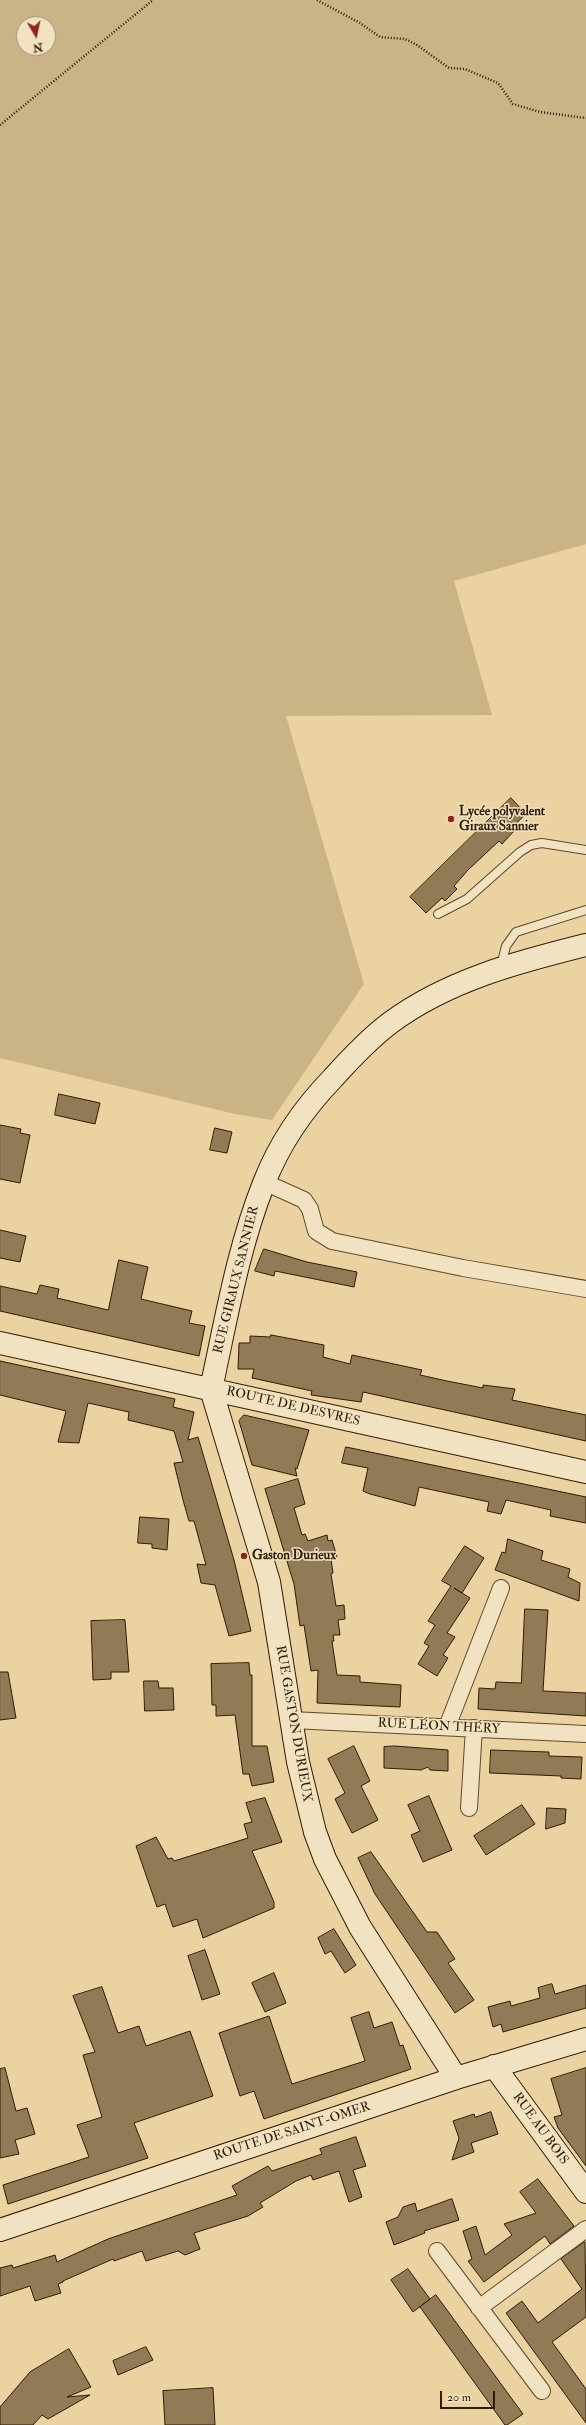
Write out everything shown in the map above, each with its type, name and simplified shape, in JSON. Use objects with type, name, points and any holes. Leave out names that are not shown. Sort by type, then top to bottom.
[{"type":"main road","name":"RUE GIRAUX SANNIER","points":[[211,1388],[237,1270],[264,1182],[280,1147],[299,1115],[370,1040],[413,1008],[459,984],[501,967],[586,945]]},
{"type":"main road","name":"ROUTE DE DESVRES","points":[[0,1343],[211,1388],[586,1472]]},
{"type":"main road","name":"RUE GASTON DURIEUX","points":[[211,1388],[269,1582],[291,1720],[307,1804],[325,1859],[360,1927],[456,2078]]},
{"type":"main road","name":"ROUTE DE SAINT-OMER","points":[[0,2230],[456,2078],[586,2039]]},
{"type":"main road","name":"RUE AU BOIS","points":[[494,2066],[586,2192]]},
{"type":"street","points":[[264,1182],[300,1196],[310,1209],[316,1231],[324,1238],[332,1241],[463,1268],[586,1289]]},
{"type":"street","points":[[447,1727],[500,1588]]},
{"type":"street","name":"RUE LÉON THÉRY","points":[[291,1720],[586,1734]]},
{"type":"street","points":[[469,1808],[474,1728]]},
{"type":"street","points":[[479,2308],[586,2229]]},
{"type":"street","points":[[437,2251],[542,2391]]},
{"type":"lane","points":[[438,914],[467,899],[531,845],[542,843],[586,850]]},
{"type":"lane","points":[[501,967],[506,946],[516,932],[586,910]]},
{"type":"path","points":[[0,125],[153,0]]},
{"type":"path","points":[[317,0],[360,23],[380,36],[405,39],[417,45],[450,68],[465,69],[498,83],[513,104],[540,112],[586,118]]},
{"type":"shaded area","points":[[0,0],[586,0],[586,544],[454,581],[492,715],[286,716],[364,984],[272,1120],[235,1114],[0,1058]]},
{"type":"building","points":[[511,798],[526,814],[511,828],[514,831],[502,844],[499,841],[468,870],[454,886],[457,889],[445,901],[442,898],[426,913],[410,897]]},
{"type":"building","points":[[59,1094],[100,1103],[95,1124],[55,1115]]},
{"type":"building","points":[[0,1125],[21,1129],[20,1133],[30,1135],[20,1183],[0,1179]]},
{"type":"building","points":[[215,1128],[232,1132],[227,1153],[210,1150]]},
{"type":"building","points":[[0,1230],[26,1236],[20,1262],[0,1258]]},
{"type":"building","points":[[264,1249],[307,1262],[357,1272],[354,1287],[275,1271],[274,1276],[255,1271]]},
{"type":"building","points":[[119,1260],[148,1267],[141,1299],[192,1311],[189,1323],[205,1326],[199,1356],[0,1311],[0,1286],[37,1294],[40,1285],[59,1289],[57,1298],[108,1310]]},
{"type":"building","points":[[271,1335],[324,1345],[323,1357],[350,1364],[352,1355],[422,1370],[420,1375],[447,1381],[483,1388],[483,1385],[515,1389],[512,1400],[586,1415],[586,1441],[363,1392],[361,1402],[311,1395],[312,1391],[252,1378],[254,1369],[238,1369],[239,1343],[250,1343],[250,1336],[270,1337]]},
{"type":"building","points":[[0,1361],[175,1399],[173,1407],[194,1412],[188,1440],[198,1437],[234,1560],[251,1631],[229,1636],[215,1585],[201,1583],[197,1564],[206,1565],[194,1521],[189,1521],[174,1463],[183,1462],[174,1431],[128,1420],[129,1412],[88,1403],[79,1443],[58,1442],[66,1411],[0,1395]]},
{"type":"building","points":[[244,1415],[309,1430],[297,1469],[295,1468],[297,1476],[252,1465],[239,1421]]},
{"type":"building","points":[[346,1447],[586,1497],[586,1523],[550,1516],[551,1510],[506,1500],[501,1514],[487,1511],[489,1502],[419,1487],[415,1506],[370,1494],[363,1491],[368,1468],[342,1463]]},
{"type":"building","points":[[298,1479],[305,1504],[294,1508],[302,1535],[305,1534],[308,1541],[327,1535],[328,1541],[332,1540],[337,1557],[331,1559],[333,1573],[331,1574],[336,1606],[344,1605],[345,1619],[338,1620],[340,1635],[333,1635],[334,1641],[332,1641],[337,1675],[360,1676],[360,1682],[401,1685],[400,1707],[317,1703],[318,1670],[311,1671],[304,1625],[300,1626],[294,1584],[265,1489]]},
{"type":"building","points":[[140,1517],[169,1519],[167,1550],[152,1548],[152,1544],[138,1543]]},
{"type":"building","points":[[508,1539],[543,1551],[541,1560],[570,1569],[568,1577],[580,1583],[579,1601],[495,1570],[502,1552],[505,1553]]},
{"type":"building","points":[[465,1546],[484,1558],[462,1593],[470,1598],[447,1633],[455,1637],[443,1655],[448,1658],[437,1676],[418,1664],[429,1646],[424,1643],[435,1625],[428,1621],[451,1586],[442,1581]]},
{"type":"building","points":[[525,1609],[548,1610],[543,1691],[586,1693],[586,1716],[478,1709],[479,1688],[495,1689],[496,1682],[521,1683]]},
{"type":"building","points":[[125,1620],[129,1672],[111,1672],[111,1679],[93,1680],[91,1621]]},
{"type":"building","points":[[249,1663],[250,1675],[252,1675],[252,1746],[267,1746],[274,1782],[252,1786],[249,1774],[243,1774],[235,1715],[216,1716],[216,1705],[212,1705],[211,1664]]},
{"type":"building","points":[[0,1672],[8,1672],[16,1718],[0,1720]]},
{"type":"building","points":[[144,1681],[158,1681],[159,1688],[173,1688],[174,1710],[145,1711]]},
{"type":"building","points":[[354,1746],[370,1781],[361,1786],[378,1820],[352,1833],[335,1799],[345,1793],[328,1759]]},
{"type":"building","points":[[395,1746],[448,1750],[448,1771],[430,1770],[428,1767],[421,1770],[384,1768],[384,1747]]},
{"type":"building","points":[[491,1750],[549,1752],[549,1756],[582,1757],[581,1779],[561,1778],[561,1776],[490,1773]]},
{"type":"building","points":[[429,1796],[452,1850],[423,1862],[411,1835],[420,1831],[408,1805]]},
{"type":"building","points":[[265,1798],[282,1842],[252,1851],[274,1902],[274,1908],[203,1938],[197,1919],[173,1927],[165,1904],[157,1907],[136,1846],[156,1837],[168,1859],[172,1858],[174,1861],[248,1838],[244,1824],[252,1822],[246,1803]]},
{"type":"building","points":[[522,1805],[535,1824],[486,1855],[474,1836]]},
{"type":"building","points":[[547,1808],[566,1809],[565,1823],[546,1829]]},
{"type":"building","points":[[371,1852],[427,1932],[437,1932],[455,1959],[448,1963],[474,2000],[455,2013],[375,1894],[358,1858]]},
{"type":"building","points":[[334,1929],[356,1965],[345,1973],[331,1951],[325,1954],[318,1938]]},
{"type":"building","points":[[205,1950],[220,1994],[202,2000],[188,1956]]},
{"type":"building","points":[[274,1973],[286,2003],[265,2012],[252,1983]]},
{"type":"building","points":[[552,1984],[555,1994],[586,1985],[586,2008],[503,2032],[501,2024],[493,2027],[488,2007],[510,2001],[511,2006],[540,1998],[538,1988]]},
{"type":"building","points":[[102,1987],[118,2033],[139,2026],[146,2046],[190,2031],[213,2096],[134,2123],[148,2158],[8,2204],[3,2185],[89,2157],[77,2125],[102,2117],[83,2055],[95,2052],[73,1996]]},
{"type":"building","points":[[369,2012],[374,2028],[392,2022],[400,2046],[403,2045],[411,2069],[264,2119],[254,2091],[240,2096],[219,2033],[269,2016],[292,2084],[365,2061],[351,2018]]},
{"type":"building","points":[[5,2068],[16,2111],[27,2108],[35,2134],[15,2140],[19,2154],[0,2158],[0,2069]]},
{"type":"building","points":[[586,2068],[586,2166],[558,2128],[554,2117],[562,2115],[551,2079]]},
{"type":"building","points":[[491,2112],[498,2134],[471,2143],[474,2152],[452,2160],[459,2138],[453,2121],[474,2114],[475,2117]]},
{"type":"building","points":[[356,2137],[366,2166],[353,2170],[362,2197],[349,2202],[339,2171],[313,2180],[311,2175],[296,2181],[260,2203],[263,2207],[248,2216],[194,2233],[200,2249],[185,2255],[178,2251],[146,2261],[142,2251],[114,2261],[113,2259],[63,2281],[58,2284],[61,2293],[35,2301],[30,2286],[0,2296],[0,2268],[12,2265],[13,2268],[55,2255],[57,2262],[108,2239],[237,2195],[232,2186],[268,2166],[272,2171],[322,2154],[320,2149]]},
{"type":"building","points":[[538,2179],[574,2226],[550,2244],[545,2236],[484,2282],[468,2261],[472,2259],[463,2231],[476,2226],[485,2255],[512,2235],[504,2224],[536,2213],[520,2192]]},
{"type":"building","points":[[452,2199],[459,2220],[424,2231],[425,2233],[394,2245],[386,2222],[398,2217],[403,2207],[415,2203],[417,2211]]},
{"type":"building","points":[[585,2242],[586,2317],[552,2342],[586,2389],[586,2423],[506,2313],[522,2301],[538,2323],[582,2289],[561,2259]]},
{"type":"building","points":[[408,2269],[430,2299],[413,2312],[391,2280]]},
{"type":"building","points":[[436,2295],[523,2414],[507,2425],[505,2425],[420,2307]]},
{"type":"building","points":[[146,2347],[153,2360],[118,2375],[113,2361]]},
{"type":"building","points":[[69,2349],[91,2387],[67,2397],[90,2395],[48,2419],[42,2415],[33,2425],[0,2425],[0,2407],[30,2372]]},
{"type":"building","points":[[213,2388],[215,2425],[165,2425],[163,2391]]},
{"type":"place","name":"Lycée polyvalent Giraux Sannier","points":[[451,819]]},
{"type":"place","name":"Gaston Durieux","points":[[244,1556]]}]
